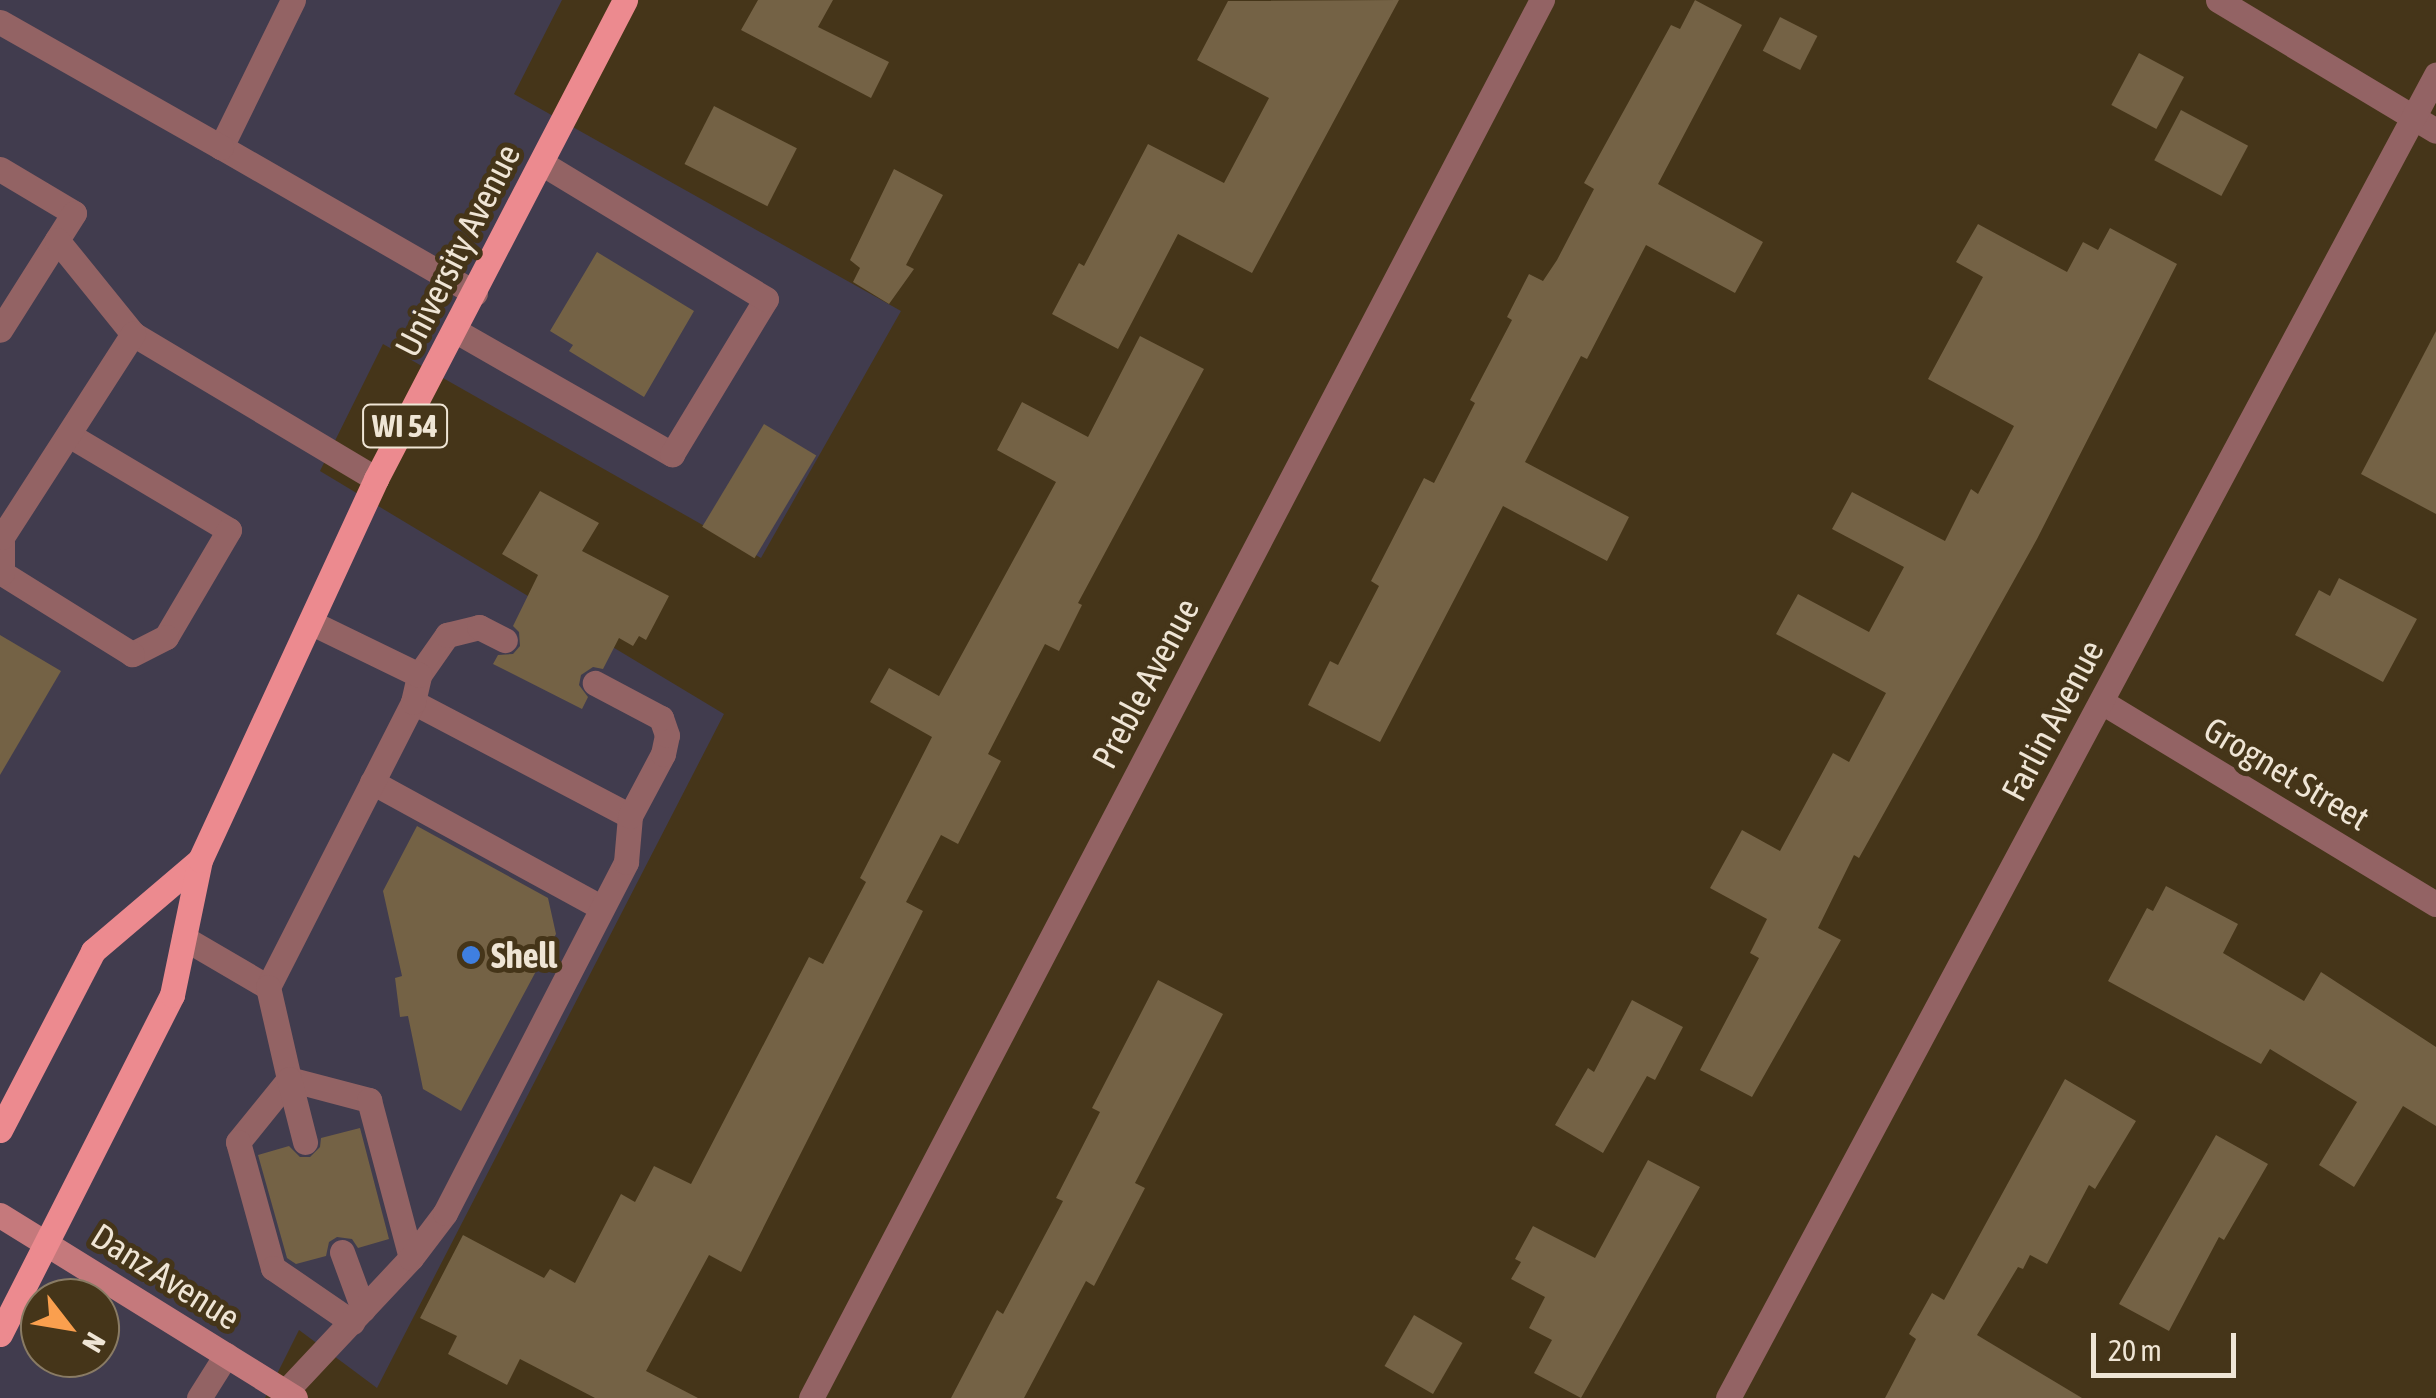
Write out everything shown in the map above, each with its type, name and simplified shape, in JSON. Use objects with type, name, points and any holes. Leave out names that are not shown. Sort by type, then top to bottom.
[{"type":"main road","name":"University Avenue","points":[[0,1334],[172,995],[200,860],[376,479],[625,0]]},
{"type":"main road","name":"University Avenue","points":[[0,1130],[94,951],[200,860]]},
{"type":"street","points":[[221,147],[293,0]]},
{"type":"street","name":"Preble Avenue","points":[[810,1398],[1542,0]]},
{"type":"street","points":[[2218,0],[2436,131]]},
{"type":"street","points":[[0,22],[475,292]]},
{"type":"street","name":"Farlin Avenue","points":[[1728,1398],[2436,75]]},
{"type":"street","points":[[456,331],[672,454],[766,299],[542,164]]},
{"type":"street","points":[[0,169],[74,213],[0,330]]},
{"type":"street","points":[[57,240],[133,334],[376,479]]},
{"type":"street","points":[[69,435],[229,530],[166,636],[132,654],[2,574],[2,537],[133,334]]},
{"type":"street","points":[[312,622],[419,675]]},
{"type":"street","points":[[306,1142],[268,987],[413,702],[419,675],[447,635],[478,626],[505,640]]},
{"type":"street","points":[[290,1395],[357,1315],[412,1258],[445,1213],[626,862],[630,816],[663,754],[667,735],[661,718],[596,683]]},
{"type":"street","points":[[413,702],[630,816]]},
{"type":"street","name":"Grognet Street","points":[[2102,702],[2436,904]]},
{"type":"street","points":[[372,782],[602,908]]},
{"type":"street","points":[[184,938],[268,987]]},
{"type":"street","points":[[290,1079],[369,1100],[412,1258]]},
{"type":"street","points":[[290,1079],[238,1142],[273,1268],[357,1315]]},
{"type":"street","name":"Danz Avenue","points":[[0,1215],[290,1395]]},
{"type":"street","points":[[342,1252],[357,1315]]},
{"type":"street","points":[[199,1398],[226,1355]]},
{"type":"shaded area","points":[[0,0],[562,0],[514,94],[901,311],[761,558],[383,344],[320,471],[724,714],[377,1388],[299,1330],[265,1398],[0,1398]]},
{"type":"building","points":[[758,0],[833,0],[818,27],[889,62],[871,98],[741,30]]},
{"type":"building","points":[[1399,0],[1252,273],[1178,234],[1118,349],[1052,314],[1079,263],[1084,266],[1148,144],[1224,183],[1269,98],[1197,60],[1228,1]]},
{"type":"building","points":[[1695,0],[1742,25],[1658,184],[1763,242],[1735,293],[1646,245],[1587,359],[1581,356],[1525,462],[1629,517],[1607,561],[1503,506],[1380,742],[1308,705],[1330,661],[1338,665],[1379,586],[1371,581],[1424,478],[1434,483],[1475,403],[1470,400],[1512,320],[1507,317],[1529,274],[1543,281],[1557,260],[1594,189],[1584,183],[1671,25],[1680,29]]},
{"type":"building","points":[[1780,17],[1817,36],[1800,70],[1763,51]]},
{"type":"building","points":[[2139,53],[2184,77],[2156,129],[2111,105]]},
{"type":"building","points":[[714,106],[797,148],[767,206],[684,164]]},
{"type":"building","points":[[2181,110],[2248,146],[2221,196],[2154,160]]},
{"type":"building","points":[[894,169],[943,195],[906,265],[914,269],[889,304],[853,282],[860,268],[850,260]]},
{"type":"building","points":[[1978,224],[2067,272],[2083,242],[2098,250],[2110,228],[2177,264],[2037,539],[1859,858],[1854,855],[1818,928],[1841,940],[1752,1097],[1700,1070],[1759,958],[1750,953],[1767,919],[1710,888],[1742,830],[1780,851],[1833,753],[1849,762],[1886,693],[1776,634],[1798,594],[1869,632],[1904,567],[1832,529],[1852,492],[1945,541],[1971,489],[1978,494],[2014,426],[1928,379],[1983,277],[1956,262]]},
{"type":"building","points":[[597,252],[694,311],[644,397],[569,351],[573,345],[550,331]]},
{"type":"building","points":[[2436,331],[2436,514],[2361,474]]},
{"type":"building","points":[[1140,336],[1204,369],[1078,603],[1082,605],[1059,651],[1045,644],[988,754],[1001,761],[958,844],[941,835],[906,902],[923,911],[741,1272],[709,1255],[646,1371],[698,1398],[595,1398],[520,1359],[507,1385],[448,1354],[457,1336],[420,1318],[463,1235],[544,1278],[550,1269],[575,1283],[621,1194],[635,1202],[654,1166],[691,1184],[809,957],[823,964],[866,882],[860,878],[932,737],[870,702],[889,668],[939,696],[1056,482],[997,450],[1022,402],[1088,437]]},
{"type":"building","points":[[764,424],[816,455],[754,558],[702,527]]},
{"type":"building","points":[[540,491],[599,523],[582,551],[669,596],[646,640],[639,636],[633,646],[619,638],[603,669],[593,667],[581,675],[579,685],[588,697],[582,709],[493,664],[498,655],[513,654],[520,646],[519,632],[513,626],[538,575],[502,554]]},
{"type":"building","points":[[2339,578],[2417,619],[2383,682],[2295,635],[2319,590],[2330,596]]},
{"type":"building","points":[[0,635],[61,671],[0,775]]},
{"type":"building","name":"Shell","points":[[417,826],[548,898],[556,934],[461,1111],[423,1089],[408,1016],[400,1017],[395,978],[402,976],[383,891]]},
{"type":"building","points":[[2166,886],[2238,924],[2223,953],[2304,1001],[2321,972],[2436,1047],[2436,1126],[2403,1106],[2354,1187],[2319,1165],[2357,1102],[2270,1049],[2261,1064],[2108,981],[2147,908],[2153,911]]},
{"type":"building","points":[[1158,980],[1223,1014],[1135,1183],[1145,1188],[1094,1286],[1086,1281],[1024,1398],[951,1398],[997,1310],[1003,1314],[1063,1201],[1056,1198],[1100,1112],[1092,1108]]},
{"type":"building","points":[[1632,1000],[1683,1027],[1655,1080],[1647,1076],[1603,1153],[1555,1125],[1588,1068],[1594,1072]]},
{"type":"building","points":[[2065,1079],[2136,1121],[2095,1189],[2089,1185],[2047,1264],[2030,1255],[2023,1269],[2018,1267],[1977,1335],[2082,1398],[1885,1398],[1916,1339],[1909,1334],[1932,1293],[1944,1300]]},
{"type":"building","points":[[360,1128],[389,1239],[358,1248],[352,1239],[337,1237],[329,1242],[326,1256],[296,1264],[287,1258],[258,1155],[289,1146],[300,1157],[310,1157],[320,1147],[321,1138]]},
{"type":"building","points":[[2216,1135],[2268,1164],[2224,1240],[2219,1237],[2169,1331],[2119,1304]]},
{"type":"building","points":[[1648,1160],[1700,1187],[1581,1398],[1534,1373],[1552,1340],[1529,1328],[1545,1297],[1511,1279],[1521,1262],[1515,1259],[1533,1226],[1595,1258]]},
{"type":"building","points":[[1414,1315],[1462,1343],[1433,1394],[1384,1366]]},
{"type":"place","name":"Shell","points":[[471,955]]}]
